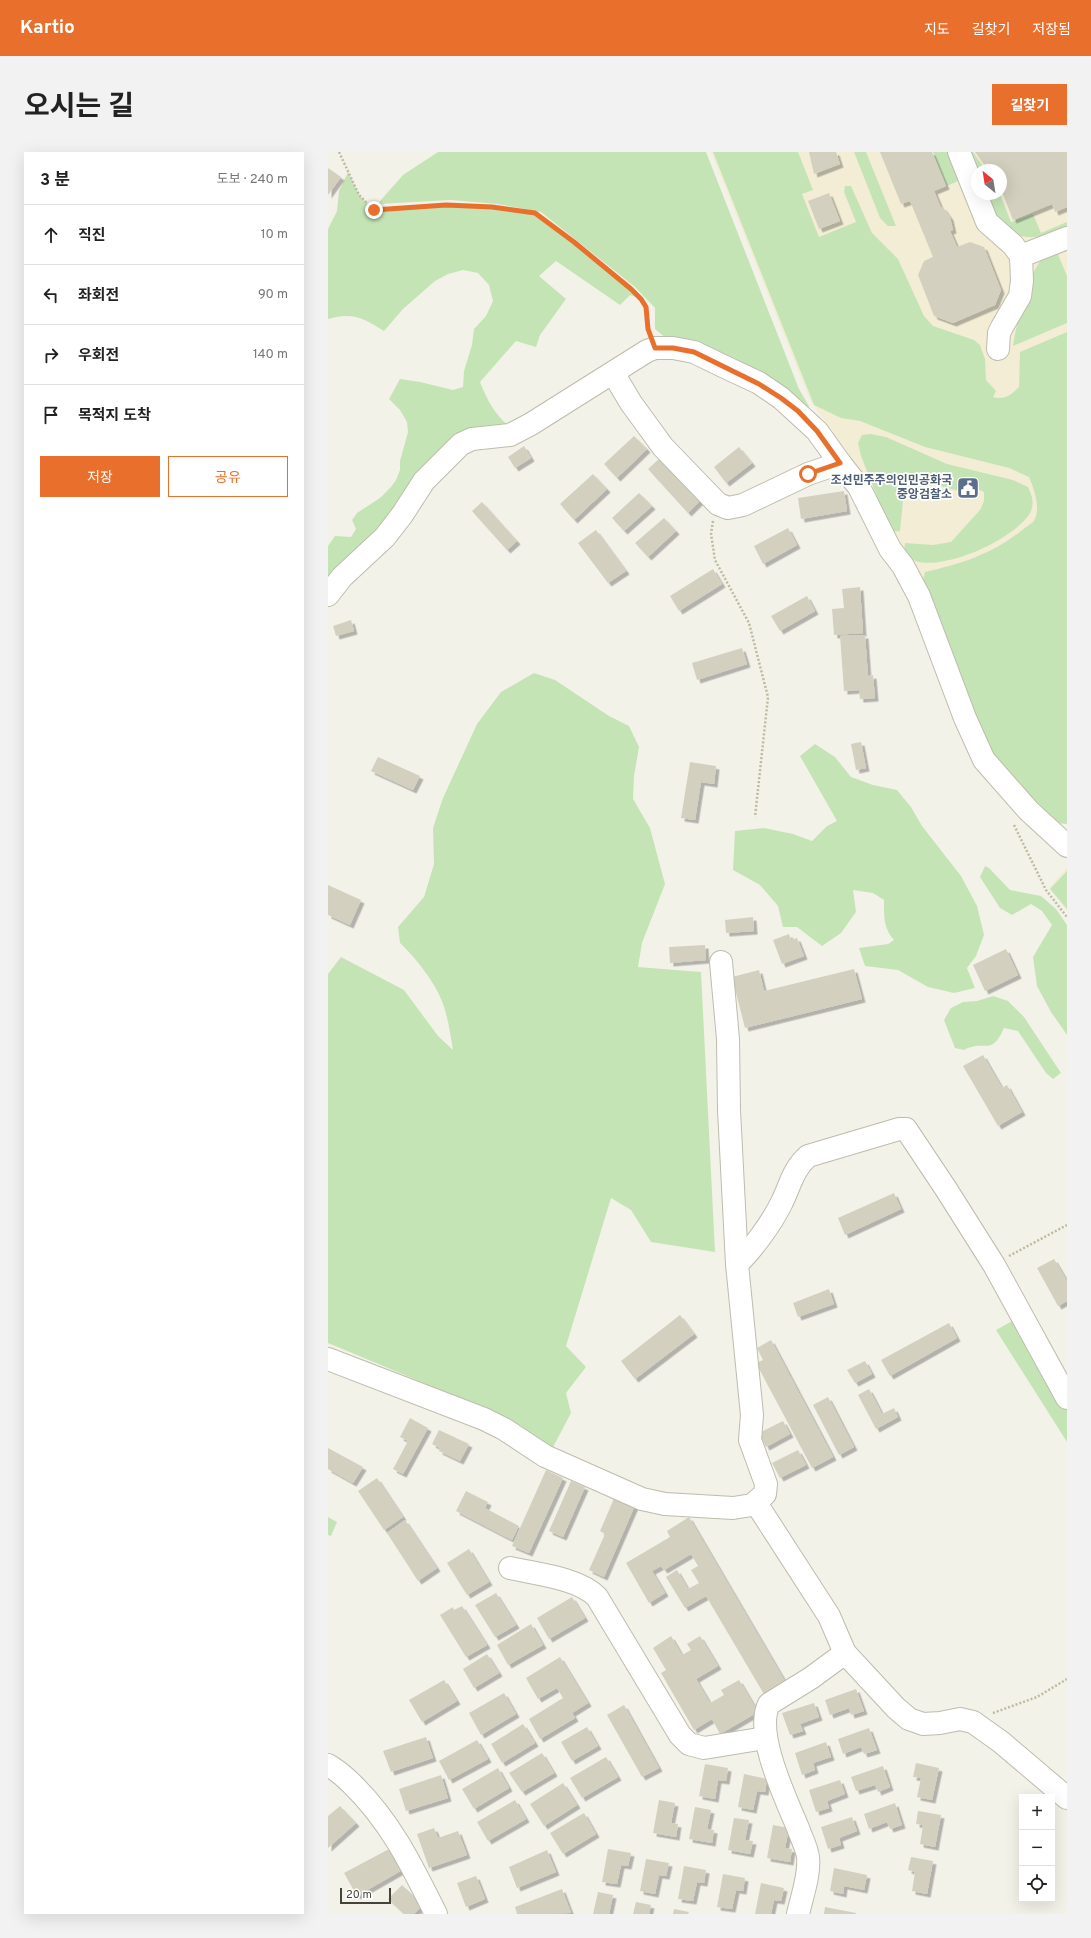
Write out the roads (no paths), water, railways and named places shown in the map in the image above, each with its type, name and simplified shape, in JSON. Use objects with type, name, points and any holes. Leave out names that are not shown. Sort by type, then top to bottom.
[{"type":"street","points":[[959,152],[987,222],[1013,246],[1021,256],[1022,281],[1020,296],[999,333],[998,349]]},
{"type":"street","points":[[1021,256],[1067,238]]},
{"type":"street","points":[[328,594],[342,576],[385,537],[402,515],[424,481],[461,444],[472,439],[510,435],[531,424],[647,351],[655,348],[673,348],[694,352],[759,384],[798,411],[817,431],[859,486],[890,548],[903,566],[919,596],[965,718],[984,760],[1028,811],[1067,846]]},
{"type":"street","points":[[613,373],[631,403],[663,447],[718,504],[722,506],[728,508],[743,505],[808,474],[840,463]]},
{"type":"street","points":[[328,1359],[484,1419],[504,1429],[545,1456],[642,1499],[665,1504],[733,1508],[756,1503],[765,1494],[766,1484],[750,1440],[752,1415],[737,1264],[729,1110],[728,1039],[721,962]]},
{"type":"street","points":[[737,1264],[749,1253],[781,1205],[794,1172],[800,1163],[808,1156],[906,1129],[994,1265],[1067,1398]]},
{"type":"street","points":[[756,1503],[829,1616],[846,1653],[875,1686],[909,1719],[923,1724],[940,1724],[960,1719],[973,1722],[1001,1742],[1067,1798]]},
{"type":"street","points":[[510,1568],[577,1584],[590,1589],[598,1597],[680,1735],[690,1744],[704,1748],[765,1738]]},
{"type":"street","points":[[798,1914],[806,1879],[808,1856],[779,1781],[765,1738],[765,1711],[769,1704],[811,1678],[846,1653]]},
{"type":"street","points":[[328,1765],[342,1775],[361,1794],[403,1848],[436,1914]]},
{"type":"place","name":"조선민주주의인민공화국 중앙검찰소","points":[[968,488]]}]
